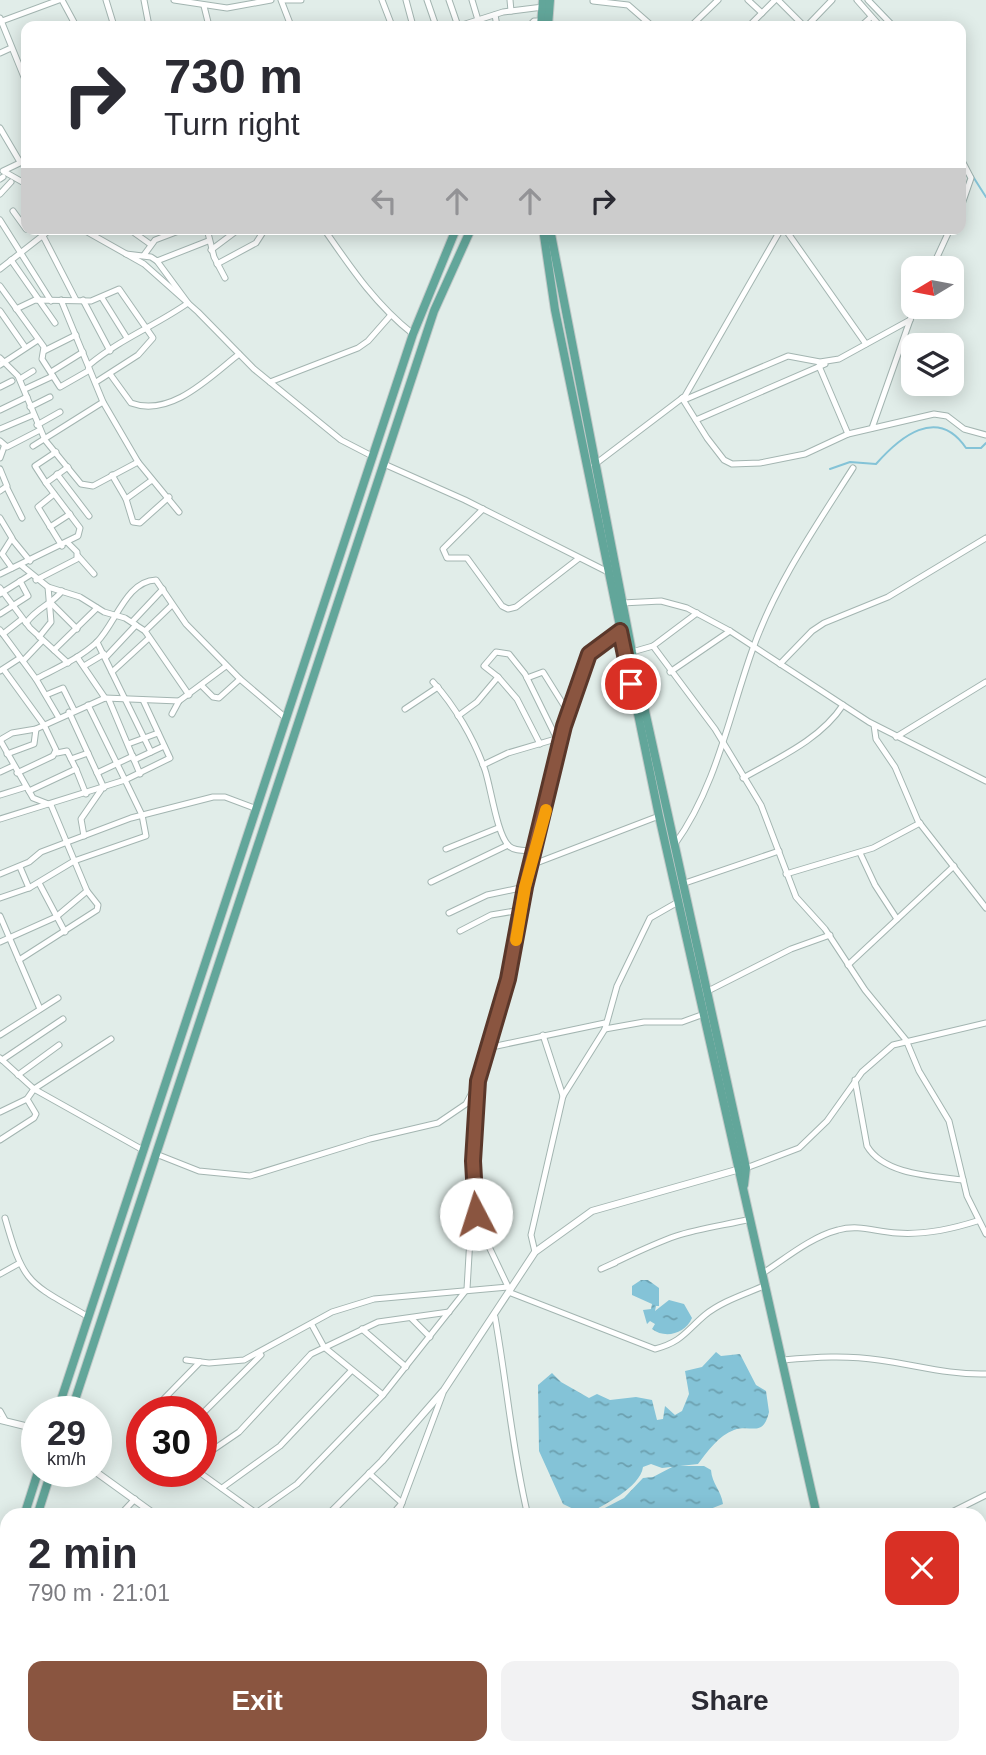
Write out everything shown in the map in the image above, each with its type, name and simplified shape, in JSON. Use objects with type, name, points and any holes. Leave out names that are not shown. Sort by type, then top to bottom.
[{"type":"main road","points":[[545,21],[551,0]]},
{"type":"main road","points":[[543,3],[544,21]]},
{"type":"main road","points":[[62,1396],[413,334],[454,235]]},
{"type":"main road","points":[[76,1396],[434,311],[468,235]]},
{"type":"main road","points":[[544,235],[555,310],[659,816],[742,1169]]},
{"type":"main road","points":[[551,235],[632,652],[706,992],[744,1187],[815,1508]]},
{"type":"main road","points":[[270,766],[283,771]]},
{"type":"main road","points":[[27,1508],[33,1487]]},
{"type":"main road","points":[[40,1508],[47,1487]]},
{"type":"street","points":[[21,64],[1,19],[61,0],[73,21]]},
{"type":"street","points":[[106,0],[112,21]]},
{"type":"street","points":[[144,0],[148,21]]},
{"type":"street","points":[[174,0],[227,8],[253,1],[271,0]]},
{"type":"street","points":[[289,21],[282,0],[301,0]]},
{"type":"street","points":[[382,0],[390,21]]},
{"type":"street","points":[[406,0],[412,21]]},
{"type":"street","points":[[427,0],[434,21]]},
{"type":"street","points":[[449,0],[456,21]]},
{"type":"street","points":[[473,0],[478,20],[543,3]]},
{"type":"street","points":[[510,0],[511,11]]},
{"type":"street","points":[[696,21],[718,0]]},
{"type":"street","points":[[748,0],[762,13]]},
{"type":"street","points":[[754,21],[776,0],[800,21]]},
{"type":"street","points":[[811,21],[832,0]]},
{"type":"street","points":[[857,0],[875,21]]},
{"type":"street","points":[[868,0],[888,21]]},
{"type":"street","points":[[593,1],[628,5],[646,21]]},
{"type":"street","points":[[204,6],[208,21]]},
{"type":"street","points":[[495,15],[496,21]]},
{"type":"street","points":[[867,21],[871,17]]},
{"type":"street","points":[[0,53],[12,48]]},
{"type":"street","points":[[0,128],[21,158]]},
{"type":"street","points":[[21,162],[3,171],[21,179]]},
{"type":"street","points":[[966,168],[971,178],[966,192]]},
{"type":"street","points":[[0,194],[11,182]]},
{"type":"street","points":[[13,211],[21,222]]},
{"type":"street","points":[[0,220],[51,300]]},
{"type":"street","points":[[0,233],[6,229]]},
{"type":"street","points":[[31,235],[36,242]]},
{"type":"street","points":[[92,235],[144,264],[270,382],[352,447],[372,456]]},
{"type":"street","points":[[137,235],[150,244]]},
{"type":"street","points":[[144,255],[150,244],[170,235]]},
{"type":"street","points":[[207,235],[211,250],[225,278]]},
{"type":"street","points":[[211,250],[231,235]]},
{"type":"street","points":[[217,264],[256,243],[261,235]]},
{"type":"street","points":[[328,235],[346,265],[390,316],[413,334]]},
{"type":"street","points":[[683,399],[779,235]]},
{"type":"street","points":[[787,235],[866,344]]},
{"type":"street","points":[[938,256],[947,235]]},
{"type":"street","points":[[0,269],[43,236],[110,351]]},
{"type":"street","points":[[158,261],[208,241]]},
{"type":"street","points":[[124,254],[144,255],[158,261],[188,303]]},
{"type":"street","points":[[11,260],[55,323]]},
{"type":"street","points":[[0,286],[38,340],[44,351],[42,359],[60,387],[88,371],[89,366],[127,338],[146,326],[163,321],[188,303]]},
{"type":"street","points":[[16,309],[39,301],[102,298],[119,289],[152,334],[152,341],[96,382]]},
{"type":"street","points":[[102,298],[127,338]]},
{"type":"street","points":[[61,300],[103,402],[138,462],[178,512]]},
{"type":"street","points":[[0,311],[2,318],[25,347]]},
{"type":"street","points":[[270,382],[358,348],[368,341],[390,316]]},
{"type":"street","points":[[696,420],[829,362],[911,320]]},
{"type":"street","points":[[872,428],[911,320]]},
{"type":"street","points":[[44,351],[76,335]]},
{"type":"street","points":[[38,340],[1,362],[20,379],[45,440],[81,484],[88,486],[138,462]]},
{"type":"street","points":[[25,389],[83,352]]},
{"type":"street","points":[[110,374],[131,403],[152,405],[187,394],[239,354]]},
{"type":"street","points":[[594,465],[683,399],[788,356],[829,362]]},
{"type":"street","points":[[819,366],[848,434]]},
{"type":"street","points":[[20,379],[33,371]]},
{"type":"street","points":[[0,387],[12,381]]},
{"type":"street","points":[[0,410],[27,397]]},
{"type":"street","points":[[30,407],[50,397]]},
{"type":"street","points":[[683,399],[724,460],[732,464],[760,463],[805,454],[848,434],[939,414],[964,429],[986,435]]},
{"type":"street","points":[[33,446],[103,402]]},
{"type":"street","points":[[0,458],[4,447],[39,428],[60,412]]},
{"type":"street","points":[[0,429],[33,415]]},
{"type":"street","points":[[0,440],[4,447]]},
{"type":"street","points":[[2,571],[65,545],[80,532],[36,467],[56,452]]},
{"type":"street","points":[[384,464],[483,509],[608,572]]},
{"type":"street","points":[[46,483],[68,467]]},
{"type":"street","points":[[673,847],[702,802],[753,649],[792,567],[853,468]]},
{"type":"street","points":[[0,470],[3,490],[22,518]]},
{"type":"street","points":[[57,474],[89,516]]},
{"type":"street","points":[[112,475],[136,524],[169,498]]},
{"type":"street","points":[[126,499],[152,480]]},
{"type":"street","points":[[54,494],[38,507],[65,545],[94,573]]},
{"type":"street","points":[[483,509],[443,549],[447,558],[467,558],[502,606],[508,609],[516,607],[578,559]]},
{"type":"street","points":[[50,527],[70,514]]},
{"type":"street","points":[[0,519],[30,561]]},
{"type":"street","points":[[12,538],[2,554],[12,568]]},
{"type":"street","points":[[780,664],[818,627],[888,597],[986,538]]},
{"type":"street","points":[[36,580],[78,556]]},
{"type":"street","points":[[21,565],[36,580],[48,587],[145,631],[189,695]]},
{"type":"street","points":[[30,575],[1,591],[24,621],[68,663]]},
{"type":"street","points":[[36,679],[68,663],[97,642],[140,585],[156,580],[186,624],[226,666],[286,719]]},
{"type":"street","points":[[20,581],[28,596],[41,606]]},
{"type":"street","points":[[48,587],[51,622],[41,639],[21,659],[2,671],[44,725],[57,753]]},
{"type":"street","points":[[84,666],[105,655],[163,589]]},
{"type":"street","points":[[59,718],[36,679],[2,632],[24,621],[41,606],[51,603],[61,591]]},
{"type":"street","points":[[0,614],[28,596]]},
{"type":"street","points":[[622,603],[661,601],[697,613],[730,631],[753,649],[874,725],[986,781]]},
{"type":"street","points":[[51,603],[78,629]]},
{"type":"street","points":[[145,631],[172,604]]},
{"type":"street","points":[[54,650],[71,630],[78,629],[97,608]]},
{"type":"street","points":[[632,652],[653,646],[697,613]]},
{"type":"street","points":[[156,1154],[199,1171],[256,1175],[292,1161],[323,1156],[370,1139],[438,1123],[466,1104],[478,1081],[508,979],[525,887],[568,712],[589,654],[620,631]]},
{"type":"street","points":[[670,673],[730,631]]},
{"type":"street","points":[[112,671],[149,638]]},
{"type":"street","points":[[97,642],[152,752]]},
{"type":"street","points":[[653,646],[670,673],[723,741],[761,805],[799,903],[830,935],[848,965],[906,1040],[919,1071],[949,1121],[962,1180],[977,1221]]},
{"type":"street","points":[[540,744],[517,699],[498,677],[484,666],[496,652],[513,657],[527,678],[557,739]]},
{"type":"street","points":[[77,657],[107,699],[140,774]]},
{"type":"street","points":[[172,714],[179,702],[226,666]]},
{"type":"street","points":[[527,678],[542,672],[568,712]]},
{"type":"street","points":[[458,716],[477,702],[498,677]]},
{"type":"street","points":[[202,686],[213,697],[219,698],[240,679]]},
{"type":"street","points":[[896,737],[986,682]]},
{"type":"street","points":[[405,709],[436,685],[446,694],[483,765],[496,804],[498,828],[508,845],[515,849],[535,851]]},
{"type":"street","points":[[46,695],[63,688],[103,788]]},
{"type":"street","points":[[51,805],[38,802],[27,789],[0,740],[12,733],[36,729],[72,711],[107,699],[179,702]]},
{"type":"street","points":[[0,819],[103,788],[140,774],[170,758],[143,700]]},
{"type":"street","points":[[0,898],[39,883],[74,861],[146,836],[142,815],[88,705]]},
{"type":"street","points":[[743,778],[830,724],[843,705]]},
{"type":"street","points":[[874,725],[876,739],[895,767],[920,823],[986,908]]},
{"type":"street","points":[[7,754],[34,744],[36,729]]},
{"type":"street","points":[[128,744],[158,733]]},
{"type":"street","points":[[483,765],[508,753],[557,739],[563,734]]},
{"type":"street","points":[[97,773],[164,746]]},
{"type":"street","points":[[18,773],[66,751],[86,794]]},
{"type":"street","points":[[71,759],[88,753]]},
{"type":"street","points":[[0,772],[13,766]]},
{"type":"street","points":[[0,795],[27,789],[76,769]]},
{"type":"street","points":[[84,836],[81,818],[103,788]]},
{"type":"street","points":[[0,874],[20,867],[35,854],[142,815],[218,797],[257,810]]},
{"type":"street","points":[[19,960],[65,932],[98,907],[87,891],[51,805]]},
{"type":"street","points":[[531,864],[659,816]]},
{"type":"street","points":[[786,874],[860,853],[920,823]]},
{"type":"street","points":[[446,849],[498,828]]},
{"type":"street","points":[[431,882],[508,845]]},
{"type":"street","points":[[682,884],[779,850]]},
{"type":"street","points":[[860,853],[875,885],[897,919]]},
{"type":"street","points":[[848,965],[954,866]]},
{"type":"street","points":[[20,867],[29,888]]},
{"type":"street","points":[[39,883],[65,932]]},
{"type":"street","points":[[449,913],[478,898],[525,887]]},
{"type":"street","points":[[0,942],[56,917],[87,891]]},
{"type":"street","points":[[536,1252],[531,1235],[539,1213],[539,1194],[564,1096],[605,1026],[617,986],[650,918],[678,902]]},
{"type":"street","points":[[460,931],[491,915],[521,910]]},
{"type":"street","points":[[1,919],[40,1009]]},
{"type":"street","points":[[706,992],[792,949],[830,935]]},
{"type":"street","points":[[0,1035],[58,998]]},
{"type":"street","points":[[487,1048],[543,1035],[605,1026],[682,1022],[704,1014]]},
{"type":"street","points":[[63,1019],[1,1059],[34,1089],[143,1150]]},
{"type":"street","points":[[335,1508],[444,1390],[536,1252],[592,1211],[742,1169],[799,1148],[827,1121],[855,1080],[892,1045],[986,1023]]},
{"type":"street","points":[[543,1035],[564,1096]]},
{"type":"street","points":[[0,1112],[27,1099],[34,1089],[111,1040]]},
{"type":"street","points":[[18,1075],[59,1045]]},
{"type":"street","points":[[855,1080],[867,1146],[871,1154],[903,1169],[962,1180]]},
{"type":"street","points":[[263,1508],[296,1484],[383,1395],[467,1289],[478,1081]]},
{"type":"street","points":[[0,1140],[34,1118],[36,1114],[27,1099]]},
{"type":"street","points":[[473,1197],[483,1234],[509,1290]]},
{"type":"street","points":[[5,1217],[18,1264],[38,1288],[87,1316]]},
{"type":"street","points":[[615,1263],[676,1236],[751,1219]]},
{"type":"street","points":[[763,1273],[817,1239],[840,1229],[870,1228],[894,1233],[917,1232],[977,1221],[984,1225],[986,1234]]},
{"type":"street","points":[[0,1274],[18,1264]]},
{"type":"street","points":[[186,1360],[229,1363],[267,1348],[332,1312],[374,1298],[467,1289],[509,1290],[655,1349],[681,1339],[705,1315],[720,1306],[766,1285]]},
{"type":"street","points":[[217,1447],[239,1432],[311,1354],[377,1322],[449,1312]]},
{"type":"street","points":[[495,1317],[504,1368],[508,1417],[526,1508]]},
{"type":"street","points":[[411,1318],[430,1337]]},
{"type":"street","points":[[312,1325],[324,1347],[383,1395]]},
{"type":"street","points":[[362,1329],[406,1367]]},
{"type":"street","points":[[217,1399],[267,1348]]},
{"type":"street","points":[[783,1360],[845,1357],[944,1372],[986,1374]]},
{"type":"street","points":[[166,1396],[200,1362]]},
{"type":"street","points":[[222,1488],[280,1446],[351,1371]]},
{"type":"street","points":[[400,1508],[444,1390]]},
{"type":"street","points":[[0,1411],[3,1420],[21,1425]]},
{"type":"street","points":[[369,1474],[402,1503]]},
{"type":"street","points":[[112,1482],[147,1508]]},
{"type":"street","points":[[217,1485],[249,1508]]},
{"type":"street","points":[[960,1508],[986,1495]]},
{"type":"street","points":[[127,1508],[135,1499]]},
{"type":"street","points":[[398,1508],[402,1503]]},
{"type":"water","points":[[641,1280],[648,1280],[659,1288],[659,1306],[656,1306],[655,1311],[669,1300],[684,1304],[692,1318],[685,1328],[663,1334],[652,1329],[655,1324],[650,1321],[647,1324],[643,1310],[651,1309],[652,1304],[632,1295],[632,1286]]},
{"type":"water","points":[[716,1352],[721,1356],[740,1354],[756,1385],[766,1391],[769,1412],[763,1425],[760,1428],[729,1432],[714,1444],[698,1464],[662,1468],[651,1464],[643,1467],[628,1489],[598,1508],[571,1508],[563,1504],[539,1451],[538,1385],[552,1373],[561,1382],[589,1398],[597,1394],[610,1400],[636,1397],[652,1400],[657,1420],[663,1419],[665,1406],[675,1415],[682,1411],[689,1394],[685,1371],[702,1367]]},
{"type":"water","points":[[674,1466],[704,1466],[711,1470],[723,1504],[713,1508],[605,1508],[624,1498],[643,1478],[653,1477]]},
{"type":"waterway","points":[[872,1],[891,21]]},
{"type":"waterway","points":[[972,175],[986,197]]},
{"type":"waterway","points":[[830,469],[850,462],[876,464],[907,436],[931,427],[955,435],[966,448],[981,448],[986,443]]},
{"type":"slow traffic","points":[[516,940],[525,887],[546,810]]},
{"type":"route","points":[[476,1214],[473,1161],[478,1081],[508,979],[525,887],[562,744],[564,726],[589,654],[620,631],[631,684]]}]
